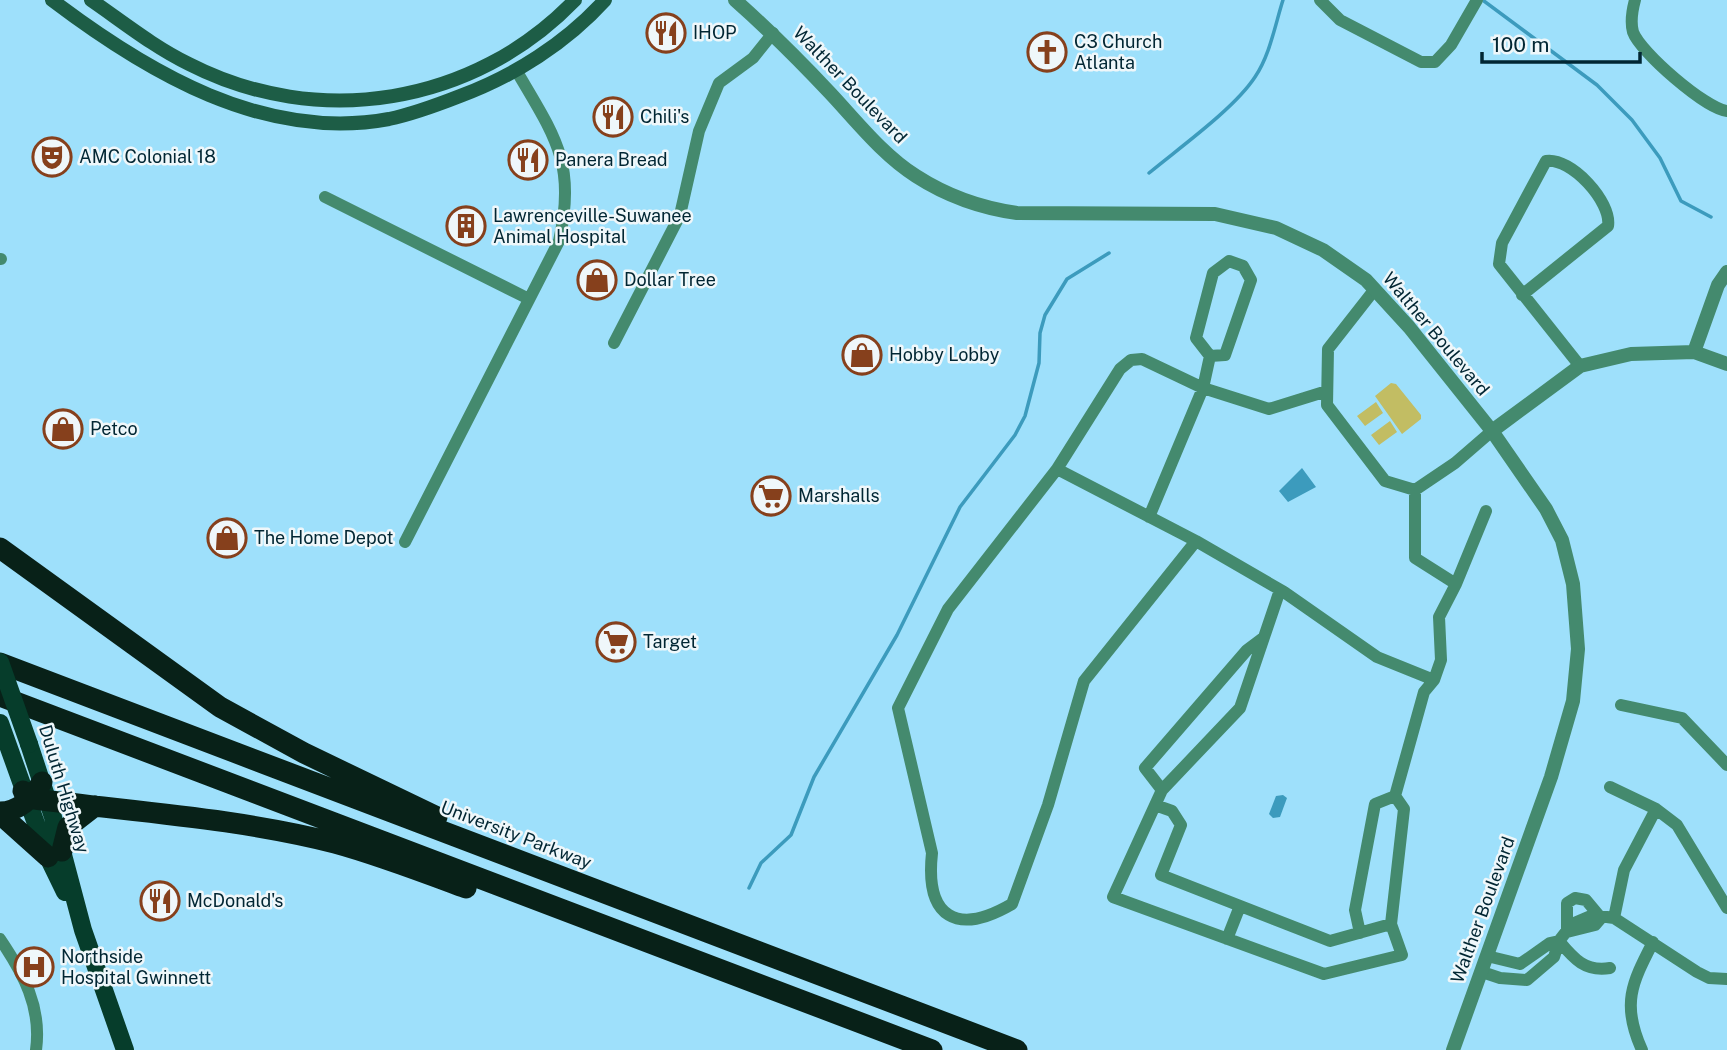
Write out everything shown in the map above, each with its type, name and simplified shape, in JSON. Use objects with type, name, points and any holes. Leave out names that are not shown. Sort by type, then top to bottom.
[{"type":"highway","points":[[0,548],[220,707],[292,746],[477,835],[529,864]]},
{"type":"highway","name":"University Parkway","points":[[0,662],[1017,1050]]},
{"type":"highway","points":[[0,696],[932,1050]]},
{"type":"highway","points":[[0,813],[9,811],[34,794],[95,806],[254,826],[337,844],[543,916],[621,932]]},
{"type":"highway","points":[[0,813],[55,854],[68,827],[95,806]]},
{"type":"main road","points":[[52,0],[101,37],[166,76],[197,91],[282,117],[334,122],[389,118],[472,92],[516,71],[560,41],[605,0]]},
{"type":"main road","points":[[91,0],[190,65],[253,90],[344,101],[396,97],[440,87],[477,71],[548,25],[575,0]]},
{"type":"main road","name":"Duluth Highway","points":[[0,662],[29,744],[34,794]]},
{"type":"main road","name":"Duluth Highway","points":[[2,729],[34,794],[125,1050]]},
{"type":"street","name":"Walther Boulevard","points":[[735,0],[773,33],[879,147],[915,176],[950,195],[994,210],[1017,213],[1215,214],[1276,228],[1323,250],[1375,289],[1409,327],[1492,431],[1546,509],[1562,540],[1573,584],[1578,649],[1573,701],[1551,777],[1453,1050]]},
{"type":"street","points":[[1320,0],[1340,20],[1421,62],[1435,62],[1451,45],[1477,0]]},
{"type":"street","points":[[1635,0],[1632,10],[1633,30],[1647,53],[1697,95],[1727,111]]},
{"type":"street","points":[[614,343],[680,215],[699,131],[719,83],[753,58],[773,33]]},
{"type":"street","points":[[405,542],[559,241],[567,186],[562,159],[552,132],[516,71]]},
{"type":"street","points":[[1522,295],[1608,226],[1606,213],[1596,196],[1577,170],[1565,162],[1546,161],[1502,243],[1499,264],[1522,295],[1580,366]]},
{"type":"street","points":[[325,197],[529,299]]},
{"type":"street","points":[[1229,261],[1243,266],[1251,280],[1225,355],[1210,356],[1196,338],[1213,273],[1229,261]]},
{"type":"street","points":[[1694,352],[1718,285],[1727,272]]},
{"type":"street","points":[[1375,289],[1328,349],[1327,405],[1385,481],[1415,490]]},
{"type":"street","points":[[1415,490],[1455,463],[1492,431],[1580,366],[1631,354],[1694,352],[1727,364]]},
{"type":"street","points":[[1149,517],[1203,388],[1210,356]]},
{"type":"street","points":[[1196,541],[1084,681],[1048,805],[1012,904],[986,919],[960,921],[946,914],[935,896],[929,877],[932,853],[898,708],[948,609],[1057,469],[1120,369],[1130,360],[1142,359],[1203,388],[1269,410],[1327,391]]},
{"type":"street","points":[[1057,469],[1196,541],[1280,590],[1377,657],[1434,680]]},
{"type":"street","points":[[1415,490],[1415,558],[1456,584]]},
{"type":"street","points":[[1395,796],[1424,692],[1434,680],[1441,660],[1439,617],[1456,584],[1486,511]]},
{"type":"street","points":[[1280,590],[1240,708],[1162,790],[1113,897],[1324,974],[1402,955],[1391,924],[1404,809],[1395,796]]},
{"type":"street","points":[[1162,790],[1145,768],[1247,650],[1264,638]]},
{"type":"street","points":[[1621,705],[1682,718],[1727,765]]},
{"type":"street","points":[[1610,787],[1656,809],[1677,825],[1727,908]]},
{"type":"street","points":[[1360,933],[1355,910],[1375,804],[1395,796]]},
{"type":"street","points":[[1155,805],[1172,811],[1181,825],[1161,875],[1330,941],[1391,924]]},
{"type":"street","points":[[1487,956],[1520,964],[1550,943],[1608,918],[1624,870],[1656,809]]},
{"type":"street","points":[[1482,972],[1500,978],[1527,979],[1554,957],[1563,937],[1567,903],[1575,898],[1586,900],[1608,918],[1653,942],[1697,972],[1709,978],[1727,979]]},
{"type":"street","points":[[1227,939],[1240,905]]},
{"type":"street","points":[[1563,937],[1578,964],[1597,970],[1610,968]]},
{"type":"street","points":[[0,939],[28,984],[37,1024],[36,1050]]},
{"type":"street","points":[[1642,1050],[1631,1013],[1632,983],[1653,942]]},
{"type":"shaded area","points":[[1391,383],[1396,384],[1421,415],[1421,419],[1402,434],[1375,396]]},
{"type":"shaded area","points":[[1376,402],[1383,413],[1365,426],[1357,416]]},
{"type":"shaded area","points":[[1390,421],[1397,432],[1379,445],[1371,435]]},
{"type":"water","points":[[1302,468],[1316,487],[1288,502],[1279,491]]},
{"type":"water","points":[[1283,795],[1287,798],[1280,817],[1273,818],[1269,814],[1276,796]]},
{"type":"waterway","points":[[1149,173],[1220,115],[1246,89],[1265,59],[1283,0]]},
{"type":"waterway","points":[[1484,1],[1597,85],[1632,120],[1660,158],[1681,201],[1711,217]]},
{"type":"waterway","points":[[749,888],[761,863],[791,835],[814,777],[897,635],[960,507],[1015,435],[1025,416],[1039,363],[1040,333],[1045,315],[1067,279],[1109,253]]},
{"type":"place","name":"IHOP","points":[[666,33]]},
{"type":"place","name":"C3 Church Atlanta","points":[[1047,52]]},
{"type":"place","name":"Chili's","points":[[613,117]]},
{"type":"place","name":"AMC Colonial 18","points":[[52,157]]},
{"type":"place","name":"Panera Bread","points":[[528,160]]},
{"type":"place","name":"Lawrenceville-Suwanee Animal Hospital","points":[[466,226]]},
{"type":"place","name":"Dollar Tree","points":[[597,280]]},
{"type":"place","name":"Hobby Lobby","points":[[862,355]]},
{"type":"place","name":"Petco","points":[[63,429]]},
{"type":"place","name":"Marshalls","points":[[771,496]]},
{"type":"place","name":"The Home Depot","points":[[227,538]]},
{"type":"place","name":"Target","points":[[616,642]]},
{"type":"place","name":"McDonald's","points":[[160,901]]},
{"type":"place","name":"Northside Hospital Gwinnett","points":[[34,967]]}]
